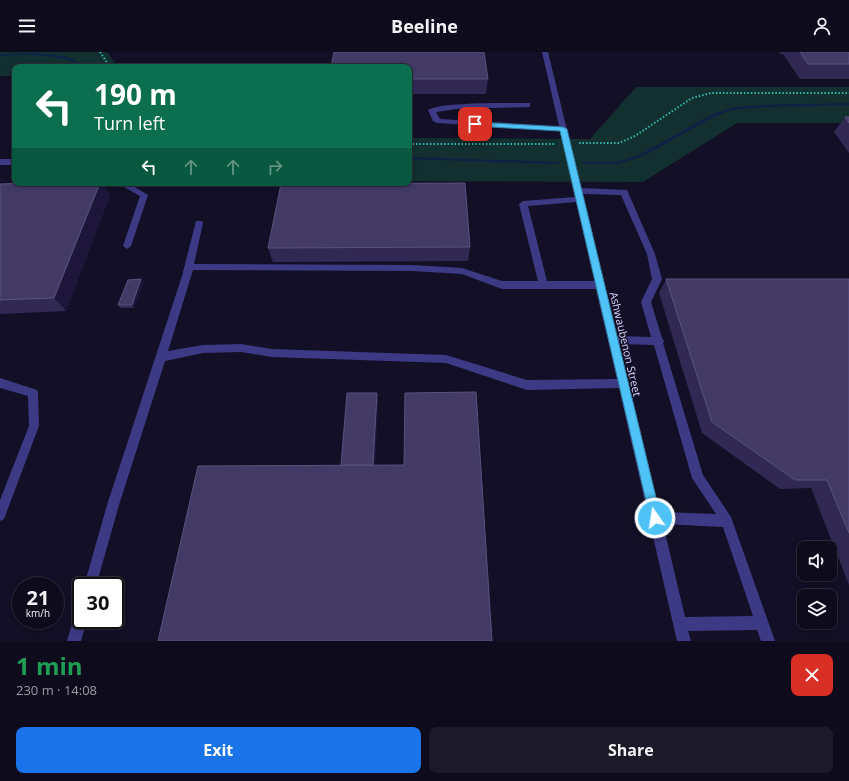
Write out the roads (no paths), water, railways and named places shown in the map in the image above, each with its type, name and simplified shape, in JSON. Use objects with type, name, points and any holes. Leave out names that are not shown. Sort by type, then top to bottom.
[{"type":"street","name":"Ashwaubenon Street","points":[[545,52],[684,641]]},
{"type":"street","points":[[527,104],[456,107],[432,110],[437,121],[563,129]]},
{"type":"street","points":[[0,162],[12,162]]},
{"type":"street","points":[[126,186],[144,195],[128,246]]},
{"type":"street","points":[[543,285],[523,204],[579,195],[624,192],[651,254],[657,279],[646,302],[659,340],[682,429],[698,478],[728,521],[768,641]]},
{"type":"street","points":[[93,577],[113,505],[189,266],[199,223]]},
{"type":"street","points":[[189,266],[462,271],[502,285],[600,286]]},
{"type":"street","points":[[613,340],[659,340]]},
{"type":"street","points":[[161,357],[203,349],[241,348],[272,353],[446,359],[527,385],[623,383]]},
{"type":"street","points":[[0,383],[33,393],[34,426],[0,515]]},
{"type":"street","points":[[655,518],[728,521]]},
{"type":"street","points":[[680,624],[762,623]]},
{"type":"street","points":[[74,641],[77,629]]},
{"type":"waterway","points":[[0,55],[31,54],[56,56],[79,64]]},
{"type":"waterway","points":[[584,163],[617,163],[642,155],[714,115],[731,109],[762,106],[849,104]]},
{"type":"waterway","points":[[412,158],[558,163]]}]
